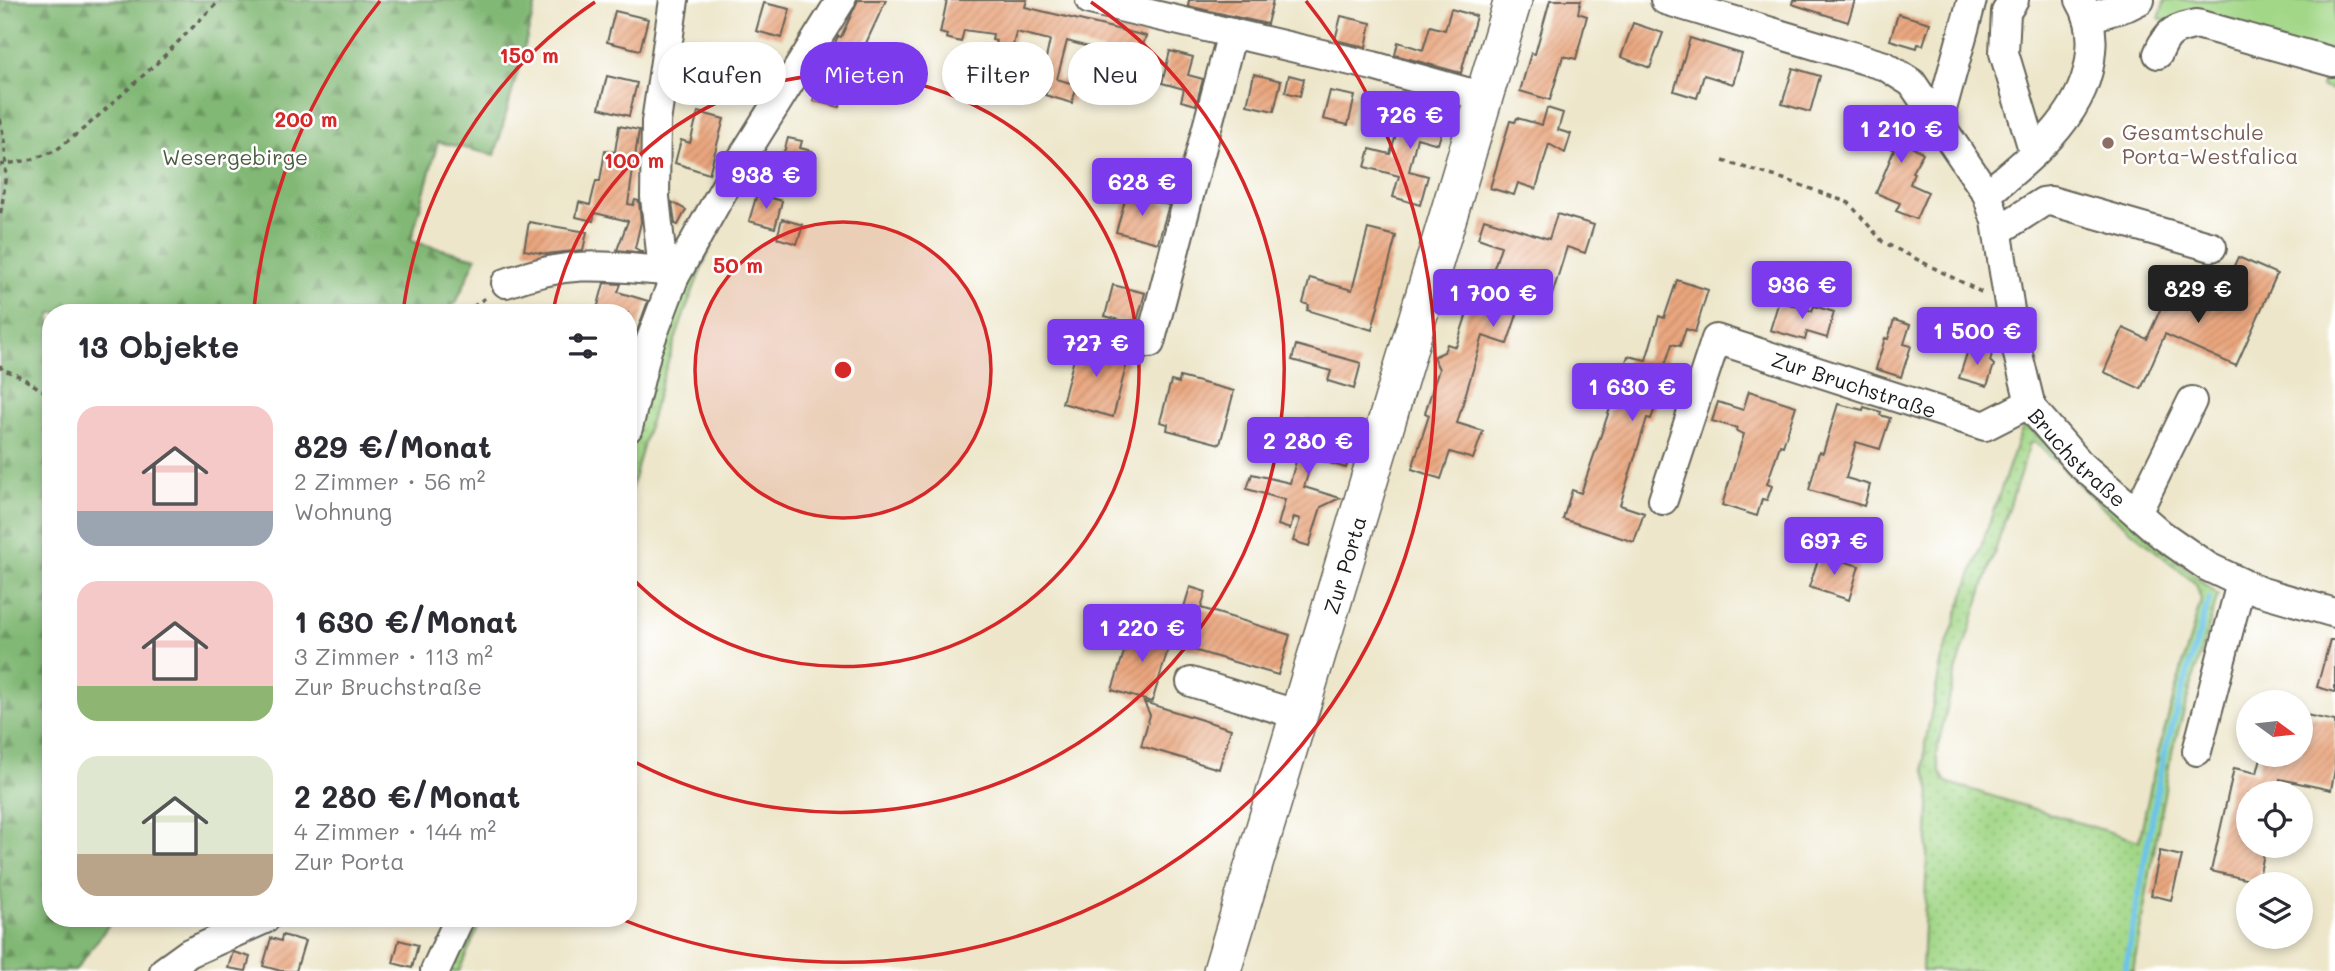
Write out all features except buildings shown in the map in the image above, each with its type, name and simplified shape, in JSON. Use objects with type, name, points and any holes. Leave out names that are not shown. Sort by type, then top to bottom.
[{"type":"main road","name":"Zur Porta","points":[[1222,971],[1513,0]]},
{"type":"street","points":[[669,275],[655,197],[656,122],[674,0]]},
{"type":"street","points":[[637,354],[669,275],[841,0]]},
{"type":"street","points":[[1090,0],[1373,66],[1484,96]]},
{"type":"street","name":"Bruchstraße","points":[[1665,0],[1885,66],[1912,83],[1987,194],[1998,231],[2014,342],[2030,403],[2079,463],[2162,535],[2208,567],[2259,591],[2335,613]]},
{"type":"street","points":[[1939,120],[1972,0]]},
{"type":"street","points":[[2014,0],[2006,12],[2004,53],[2034,153]]},
{"type":"street","points":[[1987,194],[2057,129],[2085,87],[2091,62],[2092,40],[2084,9],[2128,6],[2140,0]]},
{"type":"street","points":[[2158,54],[2163,41],[2174,28],[2197,24],[2334,60]]},
{"type":"street","points":[[1150,343],[1232,33]]},
{"type":"street","points":[[1998,231],[2043,202],[2050,201],[2212,247]]},
{"type":"street","points":[[506,283],[537,272],[571,265],[601,265],[669,275]]},
{"type":"street","name":"Zur Bruchstraße","points":[[1663,500],[1716,339],[1986,426],[2030,403]]},
{"type":"street","points":[[2137,513],[2192,401]]},
{"type":"street","points":[[2197,751],[2241,583]]},
{"type":"street","points":[[1191,682],[1299,715]]},
{"type":"street","points":[[164,971],[189,953],[247,927]]},
{"type":"street","points":[[435,971],[454,927]]},
{"type":"path","points":[[0,165],[30,160],[55,151],[157,63],[220,0]]},
{"type":"path","points":[[0,119],[7,165],[0,215]]},
{"type":"path","points":[[1723,161],[1787,180],[1849,203],[1883,242],[2009,307]]},
{"type":"path","points":[[478,304],[506,283]]},
{"type":"path","points":[[1,368],[14,372],[42,391]]},
{"type":"green space","name":"Wesergebirge","points":[[0,0],[537,0],[495,155],[438,142],[411,241],[476,258],[455,304],[42,304],[42,927],[107,927],[75,971],[0,971]]},
{"type":"green space","points":[[2165,0],[2335,0],[2335,90],[2321,87],[2327,66],[2159,19]]},
{"type":"green space","points":[[698,232],[715,237],[677,334],[637,469],[637,390]]},
{"type":"green space","points":[[2024,423],[2104,500],[2218,595],[2171,755],[2133,971],[1922,971],[1930,787],[1924,768],[1925,744],[1942,659]],"holes":[[[2035,442],[2100,505],[2196,584],[2201,600],[2158,753],[2139,841],[1946,782],[1940,772],[1936,755],[1954,678],[2030,443]]]},
{"type":"green space","points":[[453,927],[478,927],[459,971],[433,971]]},
{"type":"waterway","points":[[2125,971],[2163,758],[2209,599]]},
{"type":"place","name":"Gesamtschule Porta-Westfalica","points":[[2108,143]]}]
